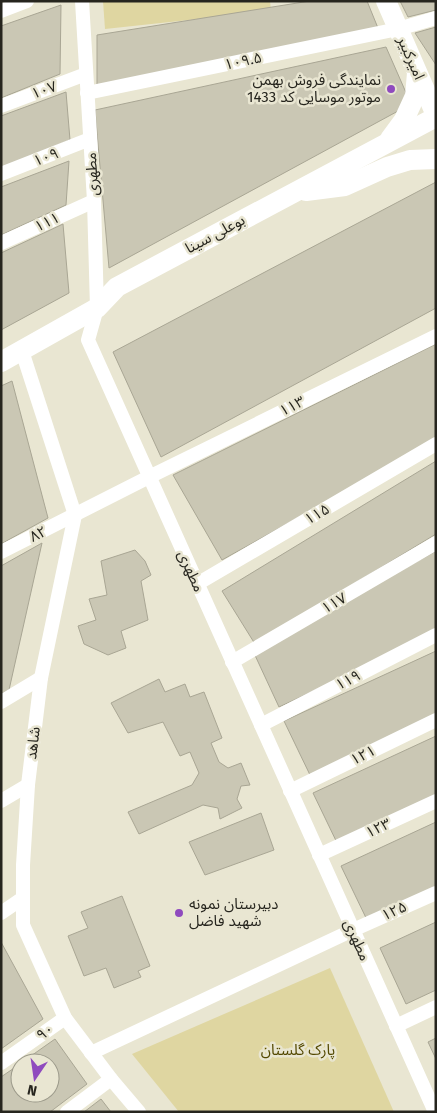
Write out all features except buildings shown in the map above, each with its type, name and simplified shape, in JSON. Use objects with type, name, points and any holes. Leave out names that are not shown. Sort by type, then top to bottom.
[{"type":"main road","name":"امیرکبیر","points":[[386,1],[436,116]]},
{"type":"main road","points":[[388,142],[404,120],[415,96],[417,73]]},
{"type":"main road","name":"بوعلی سینا","points":[[1,362],[97,308],[117,286],[436,116]]},
{"type":"main road","points":[[292,193],[345,186],[388,167],[410,160],[436,159]]},
{"type":"street","points":[[1,11],[27,1]]},
{"type":"street","name":"مطهری","points":[[82,1],[94,201],[97,308],[88,340],[435,1111]]},
{"type":"street","name":"۱۰۹.۵","points":[[87,93],[398,29],[436,18]]},
{"type":"street","name":"۱۰۷","points":[[1,106],[86,74]]},
{"type":"street","name":"۱۰۹","points":[[1,174],[90,139]]},
{"type":"street","name":"۱۱۱","points":[[1,243],[94,201]]},
{"type":"street","name":"۱۱۳","points":[[75,515],[436,336]]},
{"type":"street","name":"شاهد","points":[[22,351],[75,515],[41,678],[28,785],[23,865],[22,925],[65,1018],[111,1079],[139,1112]]},
{"type":"street","name":"۱۱۵","points":[[197,584],[436,444]]},
{"type":"street","name":"۸۲","points":[[1,552],[75,515]]},
{"type":"street","name":"۱۱۷","points":[[232,662],[436,543]]},
{"type":"street","name":"۱۱۹","points":[[261,725],[436,635]]},
{"type":"street","points":[[1,702],[41,678]]},
{"type":"street","name":"۱۲۱","points":[[290,791],[436,720]]},
{"type":"street","points":[[1,801],[28,785]]},
{"type":"street","name":"۱۲۳","points":[[319,855],[436,801]]},
{"type":"street","name":"۱۲۵","points":[[91,1053],[436,893]]},
{"type":"street","points":[[1,913],[23,898]]},
{"type":"street","points":[[396,1026],[436,1007]]},
{"type":"street","name":"۹۰","points":[[1,1063],[65,1018]]},
{"type":"street","points":[[67,1112],[111,1079]]},
{"type":"green space","points":[[103,1],[270,1],[271,11],[105,29]]},
{"type":"green space","name":"پارک گلستان","points":[[330,968],[394,1112],[179,1112],[132,1054]]},
{"type":"place","name":"نمایندگی فروش بهمن موتور موسایی کد 1433","points":[[391,89]]},
{"type":"place","name":"دبیرستان نمونه شهید فاضل","points":[[179,913]]}]
